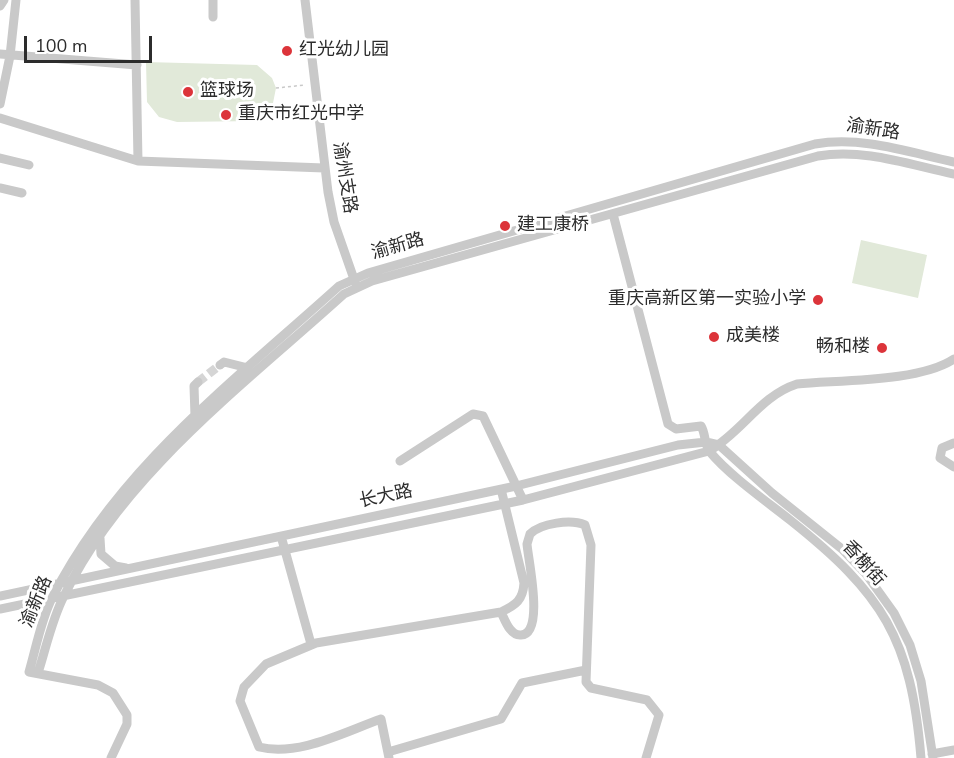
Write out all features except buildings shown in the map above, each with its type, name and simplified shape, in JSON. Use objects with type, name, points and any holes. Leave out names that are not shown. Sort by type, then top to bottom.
[{"type":"street","points":[[0,6],[4,0]]},
{"type":"street","points":[[0,104],[10,56],[16,0]]},
{"type":"street","points":[[135,0],[138,161]]},
{"type":"street","points":[[213,0],[213,17]]},
{"type":"street","name":"渝州支路","points":[[305,0],[324,168],[334,222],[355,283]]},
{"type":"street","points":[[0,54],[136,65]]},
{"type":"street","points":[[0,117],[138,161],[324,168]]},
{"type":"street","name":"渝新路","points":[[33,673],[71,582],[102,531],[128,496],[171,450],[355,283],[816,144],[839,140],[863,142],[954,162]]},
{"type":"street","name":"渝新路","points":[[33,673],[51,600],[109,506],[166,443],[339,286],[838,152],[863,154],[954,174]]},
{"type":"street","points":[[0,158],[29,165]]},
{"type":"street","points":[[0,188],[22,193]]},
{"type":"street","name":"香榭街","points":[[613,214],[668,424],[676,429],[701,426],[707,446],[766,501],[835,556],[860,581],[888,621],[910,683],[921,758]]},
{"type":"street","points":[[707,446],[719,445],[735,433],[762,402],[781,389],[797,384],[918,374],[940,368],[954,359]]},
{"type":"street","points":[[220,365],[224,362],[248,368]]},
{"type":"street","points":[[195,416],[194,386],[198,382]]},
{"type":"street","points":[[399,461],[473,414],[483,416],[523,500]]},
{"type":"street","points":[[954,442],[942,448],[940,458],[954,467]]},
{"type":"street","name":"香榭街","points":[[719,445],[772,493],[842,549],[866,574],[894,613],[910,645],[921,681],[933,756]]},
{"type":"street","name":"长大路","points":[[0,596],[516,486],[678,446],[707,446]]},
{"type":"street","name":"长大路","points":[[0,609],[523,500],[707,446]]},
{"type":"street","points":[[501,489],[524,583],[523,594],[517,605],[501,612],[311,644],[266,664],[244,687],[240,701],[259,747],[269,750],[295,748],[381,719],[388,755],[501,718],[522,683],[586,670]]},
{"type":"street","points":[[501,612],[511,631],[519,636],[525,635],[535,618],[527,544],[530,534],[544,526],[577,522],[585,525],[591,545],[586,682],[591,688],[647,700],[654,706],[659,714],[646,758]]},
{"type":"street","points":[[102,531],[99,547],[101,554],[115,566],[131,569]]},
{"type":"street","points":[[281,536],[311,644]]},
{"type":"street","points":[[33,673],[98,685],[113,693],[127,715],[127,724],[111,758]]},
{"type":"street","points":[[933,756],[954,750]]},
{"type":"path","points":[[276,88],[315,85]]},
{"type":"green space","points":[[146,62],[257,65],[272,78],[276,88],[272,108],[257,121],[177,122],[159,117],[147,102]]},
{"type":"green space","points":[[861,240],[927,255],[918,298],[852,283]]},
{"type":"tunnel","points":[[198,382],[220,365]]},
{"type":"place","name":"红光幼儿园","points":[[287,51]]},
{"type":"place","name":"篮球场","points":[[188,92]]},
{"type":"place","name":"重庆市红光中学","points":[[226,115]]},
{"type":"place","name":"建工康桥","points":[[505,226]]},
{"type":"place","name":"重庆高新区第一实验小学","points":[[818,300]]},
{"type":"place","name":"成美楼","points":[[714,337]]},
{"type":"place","name":"畅和楼","points":[[882,348]]}]
